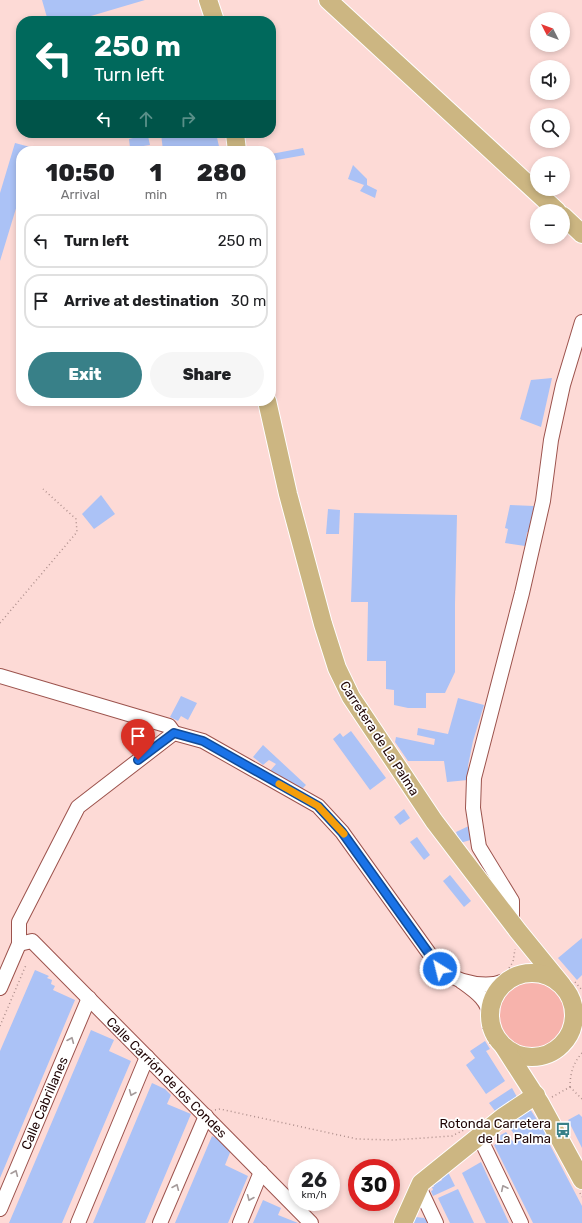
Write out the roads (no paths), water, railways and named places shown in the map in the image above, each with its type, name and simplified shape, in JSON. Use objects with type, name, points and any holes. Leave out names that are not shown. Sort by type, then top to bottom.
[{"type":"main road","points":[[208,0],[213,16]]},
{"type":"main road","points":[[328,0],[550,204]]},
{"type":"main road","points":[[570,223],[582,234]]},
{"type":"main road","name":"Carretera de La Palma","points":[[268,406],[291,505],[336,668],[351,697],[434,821],[523,943],[522,962],[519,969],[508,975]]},
{"type":"main road","name":"Carretera de La Palma","points":[[515,934],[566,989]]},
{"type":"main road","points":[[582,1005],[566,989],[547,975],[535,973],[508,975],[495,994],[491,1005],[490,1018],[493,1030],[536,1095],[582,1180]]},
{"type":"main road","points":[[565,1042],[575,1021],[574,1003],[566,989]]},
{"type":"main road","points":[[536,1095],[536,1072],[541,1062],[582,1029]]},
{"type":"main road","points":[[504,1047],[514,1054],[526,1057],[539,1057],[551,1054]]},
{"type":"main road","points":[[403,1223],[421,1182],[472,1133],[502,1117],[536,1095]]},
{"type":"street","points":[[515,934],[512,901],[480,847],[473,808],[474,778],[543,501],[551,440],[563,385],[582,322]]},
{"type":"street","points":[[0,676],[169,726],[174,733],[203,741],[318,806],[342,832],[440,969],[458,979],[476,992],[484,1000],[488,1008],[490,1018]]},
{"type":"street","points":[[0,988],[19,944],[19,922],[78,807],[174,733]]},
{"type":"street","name":"Calle Carrión de los Condes","points":[[19,944],[32,941],[311,1223]]},
{"type":"street","points":[[458,979],[470,982],[494,984],[508,975]]},
{"type":"street","name":"Calle Cabrillanes","points":[[0,1209],[89,998]]},
{"type":"street","points":[[78,1223],[148,1057]]},
{"type":"street","points":[[160,1223],[204,1115]]},
{"type":"street","points":[[472,1133],[521,1223]]},
{"type":"street","points":[[240,1223],[261,1172]]},
{"type":"street","points":[[419,1187],[436,1223]]},
{"type":"place","name":"Rotonda Carretera de La Palma","points":[[563,1130]]}]
